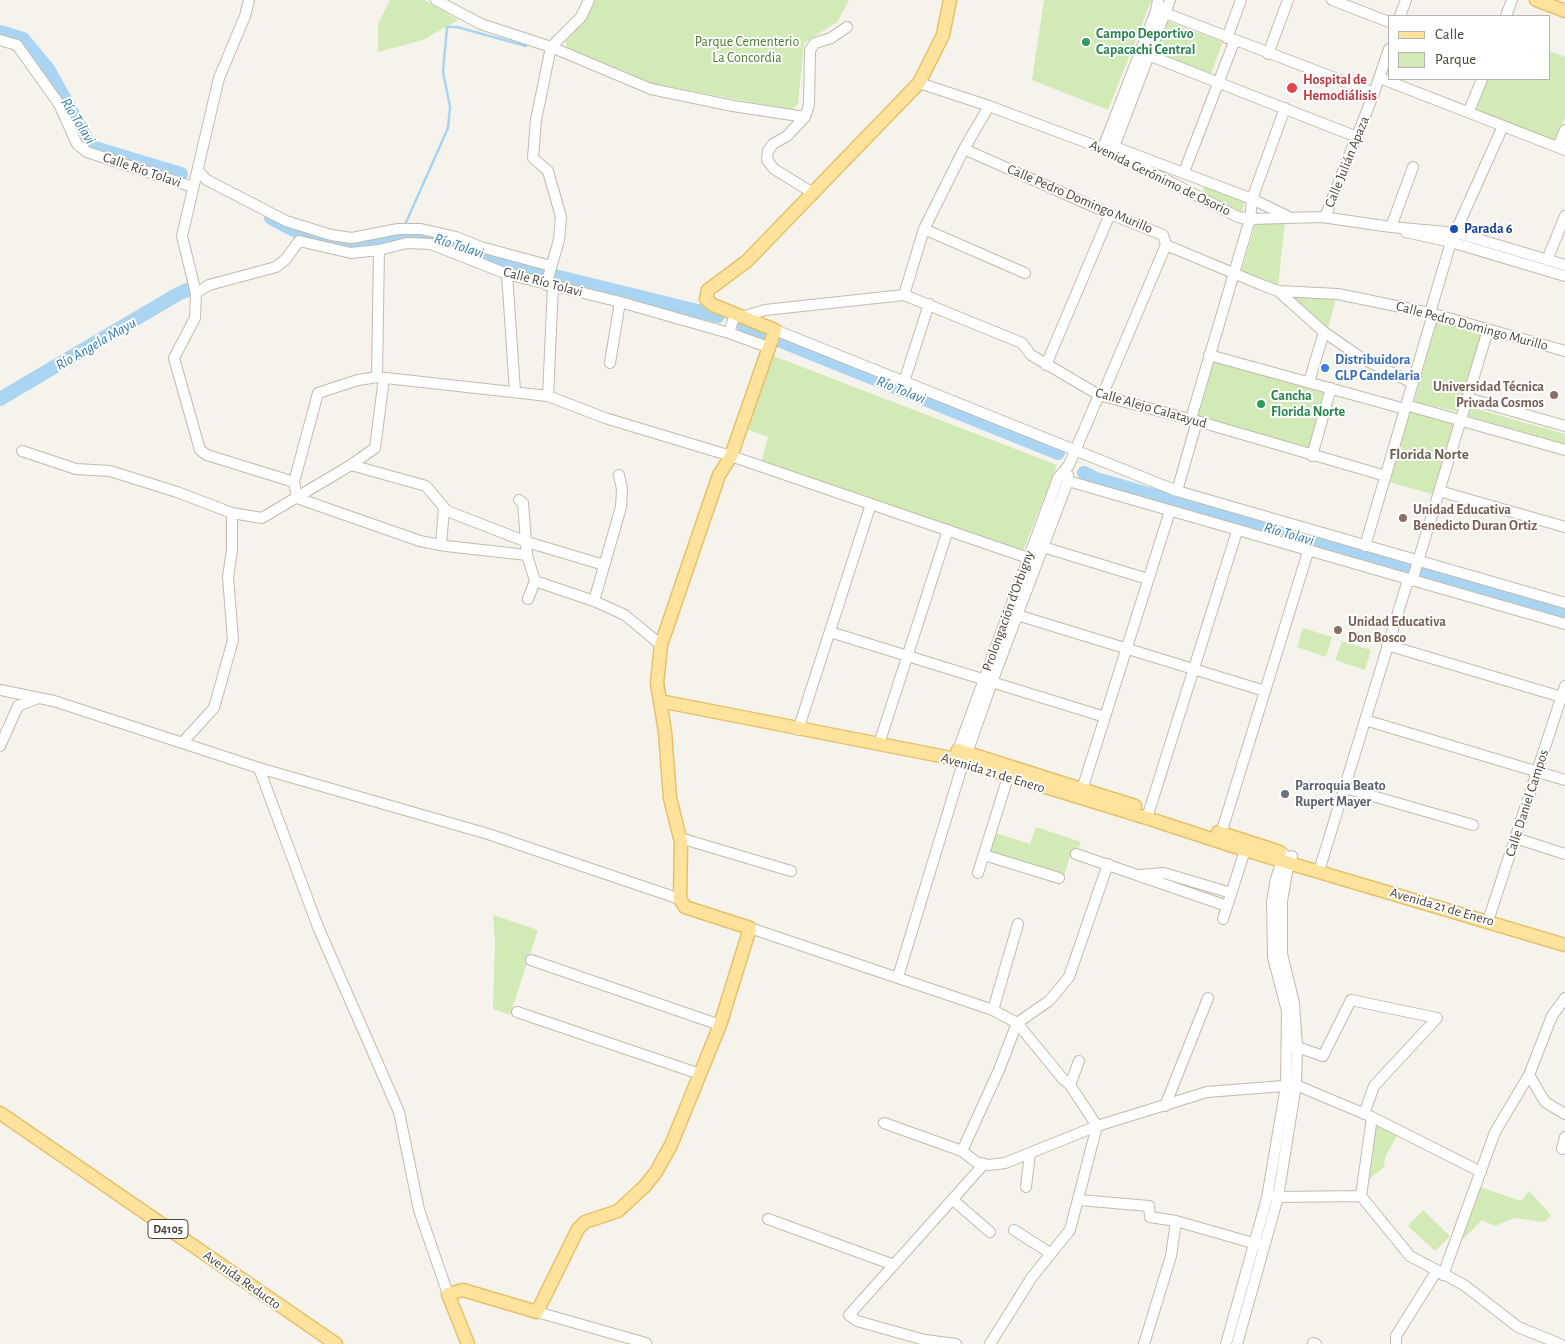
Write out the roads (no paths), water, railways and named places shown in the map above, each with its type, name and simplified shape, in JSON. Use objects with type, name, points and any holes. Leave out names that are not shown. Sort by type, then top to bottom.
[{"type":"main road","points":[[468,1344],[448,1294],[463,1290],[537,1312],[578,1229],[591,1219],[618,1211],[656,1172],[671,1145],[720,1025],[750,928],[685,907],[680,899],[680,838],[670,798],[658,683],[662,645],[719,476],[731,456],[775,330],[713,305],[706,298],[708,290],[747,260],[919,83],[943,36],[950,0]]},
{"type":"main road","points":[[1536,0],[1565,11]]},
{"type":"main road","name":"Avenida 21 de Enero","points":[[660,700],[798,730],[961,757],[1149,814],[1319,871],[1488,920],[1565,945]]},
{"type":"main road","name":"Avenida 21 de Enero","points":[[961,757],[1008,777],[1080,794]]},
{"type":"main road","name":"Avenida Reducto","points":[[0,1113],[336,1344]]},
{"type":"street","points":[[249,0],[219,78],[182,236],[196,293],[195,318],[174,358],[200,450],[207,455],[294,482]]},
{"type":"street","points":[[436,0],[481,24],[551,47],[651,89],[733,106],[805,117]]},
{"type":"street","points":[[548,396],[549,285],[551,266],[559,240],[561,217],[548,171],[533,158],[536,120],[551,47],[581,17],[589,0]]},
{"type":"street","points":[[1108,147],[1156,12],[1158,0]]},
{"type":"street","points":[[1165,13],[1166,0]]},
{"type":"street","points":[[1108,147],[1170,0]]},
{"type":"street","points":[[1184,172],[1218,82],[1241,0]]},
{"type":"street","points":[[1268,54],[1288,0]]},
{"type":"street","points":[[1332,0],[1388,22]]},
{"type":"street","points":[[1400,15],[1406,0]]},
{"type":"street","points":[[1506,15],[1512,0]]},
{"type":"street","points":[[1165,13],[1231,40],[1374,93]]},
{"type":"street","points":[[813,193],[774,169],[767,160],[768,151],[773,144],[787,136],[805,117],[809,105],[810,50],[815,43],[831,38],[847,27]]},
{"type":"street","name":"Calle Río Tolavi","points":[[0,40],[17,45],[59,104],[77,144],[87,152],[193,188]]},
{"type":"street","name":"Calle Julián Apaza","points":[[1325,217],[1388,53]]},
{"type":"street","points":[[1148,55],[1357,137]]},
{"type":"street","points":[[1380,78],[1469,111],[1562,149],[1565,130]]},
{"type":"street","points":[[1469,111],[1482,80]]},
{"type":"street","name":"Avenida Gerónimo de Osorio","points":[[919,83],[1184,172],[1252,199],[1290,217]]},
{"type":"street","points":[[729,333],[739,315],[765,310],[904,295],[924,229],[964,149],[990,106]]},
{"type":"street","points":[[1177,491],[1209,355],[1235,274],[1250,219],[1252,199],[1285,108]]},
{"type":"street","points":[[1366,546],[1451,242],[1457,233],[1503,126]]},
{"type":"street","name":"Avenida Gerónimo de Osorio","points":[[1108,147],[1238,217],[1250,219],[1325,217],[1391,227],[1457,233],[1565,265]]},
{"type":"street","name":"Calle Pedro Domingo Murillo","points":[[964,149],[1110,214],[1163,235],[1166,245],[1278,291],[1338,294],[1431,313],[1565,351]]},
{"type":"street","points":[[1391,227],[1413,167]]},
{"type":"street","name":"Calle Río Tolavi","points":[[198,171],[207,180],[286,221],[331,235],[352,238],[398,229],[421,229],[456,237],[551,266]]},
{"type":"street","points":[[1192,193],[1198,178]]},
{"type":"street","points":[[1046,365],[1110,214]]},
{"type":"street","points":[[1547,260],[1565,216]]},
{"type":"street","name":"Avenida Gerónimo de Osorio","points":[[1391,227],[1451,242],[1565,276]]},
{"type":"street","points":[[924,229],[1025,273]]},
{"type":"street","name":"Calle Río Tolavi","points":[[196,293],[209,285],[276,267],[286,259],[300,241],[350,253],[379,250],[407,242],[431,244],[507,274],[620,302],[729,333],[768,347]]},
{"type":"street","name":"Prolongación d'Orbigny","points":[[987,681],[1018,615],[1058,478],[1068,465],[1099,395],[1105,389],[1166,245]]},
{"type":"street","points":[[22,451],[76,470],[110,471],[177,492],[232,513],[262,518],[376,448],[381,378],[379,250]]},
{"type":"street","points":[[507,274],[515,391]]},
{"type":"street","points":[[1278,291],[1324,332],[1363,359],[1413,383]]},
{"type":"street","name":"Calle Alejo Calatayud","points":[[904,295],[1022,343],[1030,355],[1099,395],[1194,420],[1312,456],[1386,476]]},
{"type":"street","points":[[610,363],[620,302]]},
{"type":"street","points":[[904,382],[929,304]]},
{"type":"street","points":[[775,330],[1177,491],[1565,603]]},
{"type":"street","points":[[1319,871],[1387,645],[1418,561],[1488,330]]},
{"type":"street","points":[[1309,382],[1324,332]]},
{"type":"street","points":[[1209,355],[1460,420],[1565,450]]},
{"type":"street","points":[[297,498],[294,482],[318,393],[358,380],[381,378],[548,396],[605,418],[731,456],[1033,559]]},
{"type":"street","points":[[1312,456],[1331,388]]},
{"type":"street","points":[[1467,398],[1565,426]]},
{"type":"street","points":[[351,465],[426,486],[447,512],[527,542],[604,565]]},
{"type":"street","name":"Prolongación d'Orbigny","points":[[898,977],[961,757],[987,681],[1033,559],[1043,547],[1068,481],[1068,465]]},
{"type":"street","points":[[594,601],[621,507],[622,489],[619,475]]},
{"type":"street","points":[[1068,481],[1308,552],[1565,624]]},
{"type":"street","points":[[1439,491],[1565,527]]},
{"type":"street","points":[[297,498],[370,525],[441,545],[527,554]]},
{"type":"street","points":[[520,500],[523,503],[527,554],[535,581],[528,599]]},
{"type":"street","points":[[798,730],[871,504]]},
{"type":"street","points":[[441,545],[444,508]]},
{"type":"street","points":[[1080,794],[1170,511]]},
{"type":"street","points":[[182,743],[214,708],[233,640],[228,577],[232,550],[232,513]]},
{"type":"street","points":[[879,744],[948,530]]},
{"type":"street","points":[[1149,814],[1236,531]]},
{"type":"street","points":[[1043,547],[1148,579]]},
{"type":"street","points":[[1220,837],[1308,552]]},
{"type":"street","points":[[535,581],[594,601],[625,615],[662,645]]},
{"type":"street","points":[[1018,615],[1265,691]]},
{"type":"street","points":[[830,632],[1105,717]]},
{"type":"street","points":[[1387,645],[1563,697]]},
{"type":"street","name":"Calle Daniel Campos","points":[[1488,920],[1563,697],[1565,686]]},
{"type":"street","points":[[0,690],[38,698],[147,730],[259,768],[488,834],[680,899]]},
{"type":"street","points":[[0,746],[18,706],[38,698]]},
{"type":"street","points":[[1365,720],[1565,780]]},
{"type":"street","points":[[259,768],[318,927],[399,1112],[420,1210],[448,1294]]},
{"type":"street","points":[[978,873],[1008,777]]},
{"type":"street","points":[[1345,788],[1473,825]]},
{"type":"street","points":[[680,838],[791,871]]},
{"type":"street","points":[[1515,838],[1565,854]]},
{"type":"street","points":[[1223,919],[1246,846]]},
{"type":"street","points":[[1076,854],[1227,906]]},
{"type":"street","points":[[984,855],[1059,878]]},
{"type":"street","points":[[1226,1344],[1273,1196],[1291,1085],[1292,1045],[1287,1011],[1273,957],[1272,901],[1287,859]]},
{"type":"street","points":[[962,1151],[999,1070],[1017,1023],[1049,1001],[1069,977],[1108,864]]},
{"type":"street","points":[[1140,875],[1164,873],[1231,893]]},
{"type":"street","points":[[992,1010],[1018,924]]},
{"type":"street","points":[[750,928],[992,1010],[1017,1023],[1063,1080],[1070,1085],[1097,1126],[1080,1200],[1070,1230],[1050,1253],[990,1344]]},
{"type":"street","points":[[531,960],[720,1025]]},
{"type":"street","points":[[1165,1106],[1208,998]]},
{"type":"street","points":[[1396,1344],[1396,1336],[1440,1274],[1495,1132],[1529,1075],[1552,1016],[1565,998]]},
{"type":"street","points":[[1292,1045],[1323,1056],[1351,1000],[1437,1018],[1374,1086],[1368,1116],[1361,1196],[1410,1256],[1440,1274],[1464,1285],[1518,1327],[1560,1344]]},
{"type":"street","points":[[517,1012],[700,1074]]},
{"type":"street","points":[[1070,1085],[1079,1061]]},
{"type":"street","points":[[1529,1075],[1545,1102],[1565,1114]]},
{"type":"street","points":[[884,1123],[962,1151],[976,1162],[984,1164],[1005,1163],[1097,1126],[1207,1092],[1291,1085],[1368,1116],[1481,1172]]},
{"type":"street","points":[[1562,1150],[1565,1137]]},
{"type":"street","points":[[1026,1187],[1030,1153]]},
{"type":"street","points":[[956,1344],[925,1340],[857,1321],[849,1315],[984,1164]]},
{"type":"street","points":[[1273,1196],[1361,1196]]},
{"type":"street","points":[[953,1200],[990,1232]]},
{"type":"street","points":[[1080,1200],[1149,1206],[1150,1217],[1176,1221],[1259,1244]]},
{"type":"street","points":[[768,1219],[894,1265]]},
{"type":"street","points":[[1144,1344],[1171,1256],[1176,1221]]},
{"type":"street","points":[[1014,1230],[1050,1253]]},
{"type":"street","points":[[1237,1344],[1259,1244]]},
{"type":"street","points":[[537,1312],[646,1343]]},
{"type":"waterway","points":[[404,227],[448,128],[450,107],[443,72],[447,27],[457,27],[526,46]]},
{"type":"waterway","name":"Río Tolavi","points":[[0,32],[23,39],[48,69],[91,147],[181,174]]},
{"type":"waterway","name":"Río Tolavi","points":[[271,218],[298,232],[334,242],[353,243],[402,233],[426,235],[555,276],[718,316]]},
{"type":"waterway","name":"Río Angela Mayu","points":[[0,399],[178,294],[192,288]]},
{"type":"waterway","name":"Río Tolavi","points":[[744,326],[1058,453]]},
{"type":"waterway","name":"Río Tolavi","points":[[1084,473],[1096,479],[1408,569]]},
{"type":"waterway","name":"Río Tolavi","points":[[1426,574],[1565,614]]},
{"type":"place","name":"Campo Deportivo Capacachi Central","points":[[1086,42]]},
{"type":"place","name":"Hospital de Hemodiálisis","points":[[1292,88]]},
{"type":"place","name":"Parada 6","points":[[1454,229]]},
{"type":"place","name":"Distribuidora GLP Candelaria","points":[[1325,368]]},
{"type":"place","name":"Universidad Técnica Privada Cosmos","points":[[1554,395]]},
{"type":"place","name":"Cancha Florida Norte","points":[[1261,404]]},
{"type":"place","name":"Unidad Educativa Benedicto Duran Ortiz","points":[[1403,518]]},
{"type":"place","name":"Unidad Educativa Don Bosco","points":[[1338,630]]},
{"type":"place","name":"Parroquia Beato Rupert Mayer","points":[[1285,794]]},
{"type":"district","name":"Florida Norte","points":[[1429,454]]},
{"type":"park label","name":"Parque Cementerio La Concordia","points":[[747,50]]}]
